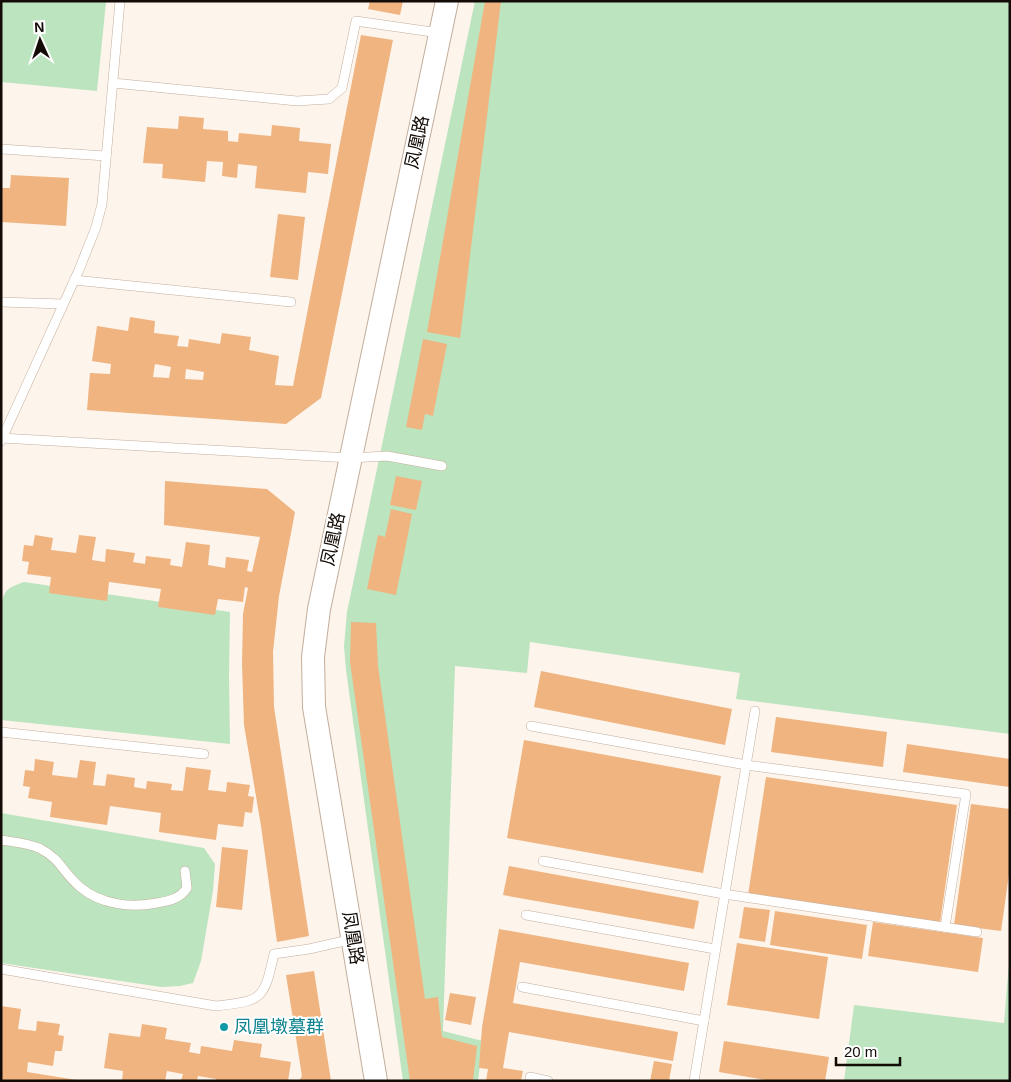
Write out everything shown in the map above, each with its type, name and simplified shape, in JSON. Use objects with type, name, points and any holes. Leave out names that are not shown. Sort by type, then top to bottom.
[{"type":"street","name":"凤凰路","points":[[376,1081],[314,707],[313,657],[319,609],[447,1]]},
{"type":"lane","points":[[120,1],[102,204],[96,227],[2,439],[350,458],[387,456],[442,466]]},
{"type":"lane","points":[[113,83],[297,101],[329,99],[342,88],[356,21],[440,33]]},
{"type":"lane","points":[[1,149],[106,156]]},
{"type":"lane","points":[[74,280],[291,302]]},
{"type":"lane","points":[[1,302],[63,304]]},
{"type":"lane","points":[[694,1081],[755,711]]},
{"type":"lane","points":[[531,726],[746,765],[966,794],[945,928]]},
{"type":"lane","points":[[1,732],[204,754]]},
{"type":"lane","points":[[1,840],[23,843],[38,848],[57,859],[80,887],[95,896],[131,906],[159,902],[180,896],[187,888],[185,870]]},
{"type":"lane","points":[[543,861],[724,894],[977,932]]},
{"type":"lane","points":[[526,915],[715,949]]},
{"type":"lane","points":[[1,969],[216,1006],[242,1004],[258,998],[268,983],[274,954],[309,949],[353,939]]},
{"type":"lane","points":[[522,987],[704,1021]]},
{"type":"lane","points":[[530,1077],[548,1081]]},
{"type":"green space","points":[[1,1],[106,2],[97,91],[1,82]]},
{"type":"green space","points":[[475,1],[1010,1],[1010,734],[736,699],[740,673],[530,642],[527,673],[455,666],[443,1031],[483,1041],[478,1081],[403,1081],[344,646],[347,612]]},
{"type":"green space","points":[[24,582],[230,612],[230,744],[1,720],[2,603],[4,594],[9,588]]},
{"type":"green space","points":[[1,813],[204,848],[215,864],[213,891],[201,961],[193,983],[161,987],[1,963]]},
{"type":"green space","points":[[1010,951],[1010,1081],[844,1081],[854,1005],[1004,1023]]},
{"type":"building","points":[[370,1],[403,1],[400,15],[368,9]]},
{"type":"building","points":[[485,1],[501,1],[460,338],[427,332]]},
{"type":"building","points":[[361,35],[393,40],[321,398],[286,424],[87,410],[90,373],[110,374],[111,364],[92,361],[97,326],[128,331],[130,317],[155,321],[154,333],[179,336],[177,346],[188,347],[189,339],[220,344],[222,333],[251,337],[249,350],[279,356],[275,385],[293,386]],"holes":[[[155,364],[171,367],[169,378],[153,377]],[[186,369],[204,372],[203,380],[185,379]]]},
{"type":"building","points":[[179,116],[204,118],[203,129],[228,131],[228,141],[238,142],[239,133],[271,136],[272,125],[300,128],[299,141],[331,144],[328,174],[308,172],[306,193],[255,188],[257,166],[238,164],[237,178],[222,176],[223,162],[207,161],[205,182],[162,178],[163,164],[143,163],[147,127],[178,129]]},
{"type":"building","points":[[11,175],[69,178],[66,226],[1,222],[1,188],[10,188]]},
{"type":"building","points":[[278,214],[305,217],[298,280],[270,277]]},
{"type":"building","points":[[423,339],[447,344],[433,416],[425,414],[422,430],[406,427]]},
{"type":"building","points":[[396,476],[422,481],[416,510],[390,505]]},
{"type":"building","points":[[165,481],[267,489],[295,512],[279,596],[273,652],[274,707],[309,936],[277,942],[261,826],[244,725],[243,614],[248,588],[245,587],[243,602],[218,599],[215,615],[158,607],[161,589],[109,582],[107,601],[49,593],[51,577],[27,574],[29,562],[22,561],[24,545],[33,546],[35,535],[53,538],[51,550],[76,553],[79,535],[96,537],[92,560],[105,562],[106,549],[135,553],[133,562],[145,564],[146,556],[171,559],[170,565],[182,567],[186,542],[210,545],[208,565],[225,568],[226,557],[249,560],[247,571],[252,572],[260,537],[164,525]]},
{"type":"building","points":[[391,509],[412,514],[396,595],[367,589],[378,535],[385,537]]},
{"type":"building","points":[[351,622],[376,623],[378,666],[425,999],[438,997],[442,1037],[477,1046],[473,1081],[410,1081],[350,662]]},
{"type":"building","points":[[541,671],[732,709],[725,745],[534,707]]},
{"type":"building","points":[[776,717],[887,732],[883,767],[771,752]]},
{"type":"building","points":[[524,740],[721,776],[703,873],[507,838]]},
{"type":"building","points":[[907,744],[1010,759],[1009,787],[903,772]]},
{"type":"building","points":[[35,759],[54,762],[52,775],[77,778],[80,760],[96,762],[93,785],[105,786],[107,774],[135,778],[134,787],[146,789],[147,781],[172,784],[171,790],[183,791],[186,767],[211,770],[208,790],[226,792],[227,782],[250,785],[248,796],[254,797],[252,813],[245,812],[243,827],[218,824],[216,840],[159,832],[161,813],[110,806],[107,825],[50,817],[52,802],[28,798],[30,787],[23,786],[25,770],[34,771]]},
{"type":"building","points":[[766,777],[957,805],[940,923],[748,895]]},
{"type":"building","points":[[971,804],[1010,809],[1010,867],[1001,931],[954,925]]},
{"type":"building","points":[[222,847],[248,850],[242,910],[216,907]]},
{"type":"building","points":[[509,866],[699,901],[694,929],[503,895]]},
{"type":"building","points":[[744,907],[770,910],[765,942],[739,938]]},
{"type":"building","points":[[775,911],[867,925],[862,959],[770,945]]},
{"type":"building","points":[[873,922],[983,938],[978,972],[868,956]]},
{"type":"building","points":[[499,929],[689,963],[684,991],[520,962],[513,1003],[678,1032],[673,1061],[509,1032],[503,1068],[523,1071],[521,1081],[486,1081],[488,1069],[479,1068],[482,1027]]},
{"type":"building","points":[[737,943],[828,957],[819,1019],[727,1005]]},
{"type":"building","points":[[314,971],[331,1081],[299,1081],[302,1076],[286,975]]},
{"type":"building","points":[[450,993],[476,997],[471,1025],[445,1020]]},
{"type":"building","points":[[1,1006],[21,1009],[18,1029],[36,1031],[37,1021],[60,1024],[58,1035],[64,1036],[62,1051],[55,1051],[53,1066],[28,1062],[27,1072],[83,1081],[1,1081]]},
{"type":"building","points":[[142,1024],[167,1028],[165,1039],[191,1043],[189,1052],[200,1054],[201,1046],[232,1051],[234,1040],[262,1044],[260,1057],[291,1062],[288,1081],[216,1081],[216,1079],[198,1076],[197,1081],[181,1081],[183,1074],[167,1071],[165,1081],[122,1081],[123,1071],[104,1068],[109,1033],[140,1037]]},
{"type":"building","points":[[724,1041],[829,1057],[825,1081],[771,1081],[719,1072]]},
{"type":"building","points":[[654,1061],[672,1064],[669,1081],[650,1081]]},
{"type":"place","name":"凤凰墩墓群","points":[[224,1027]]}]
